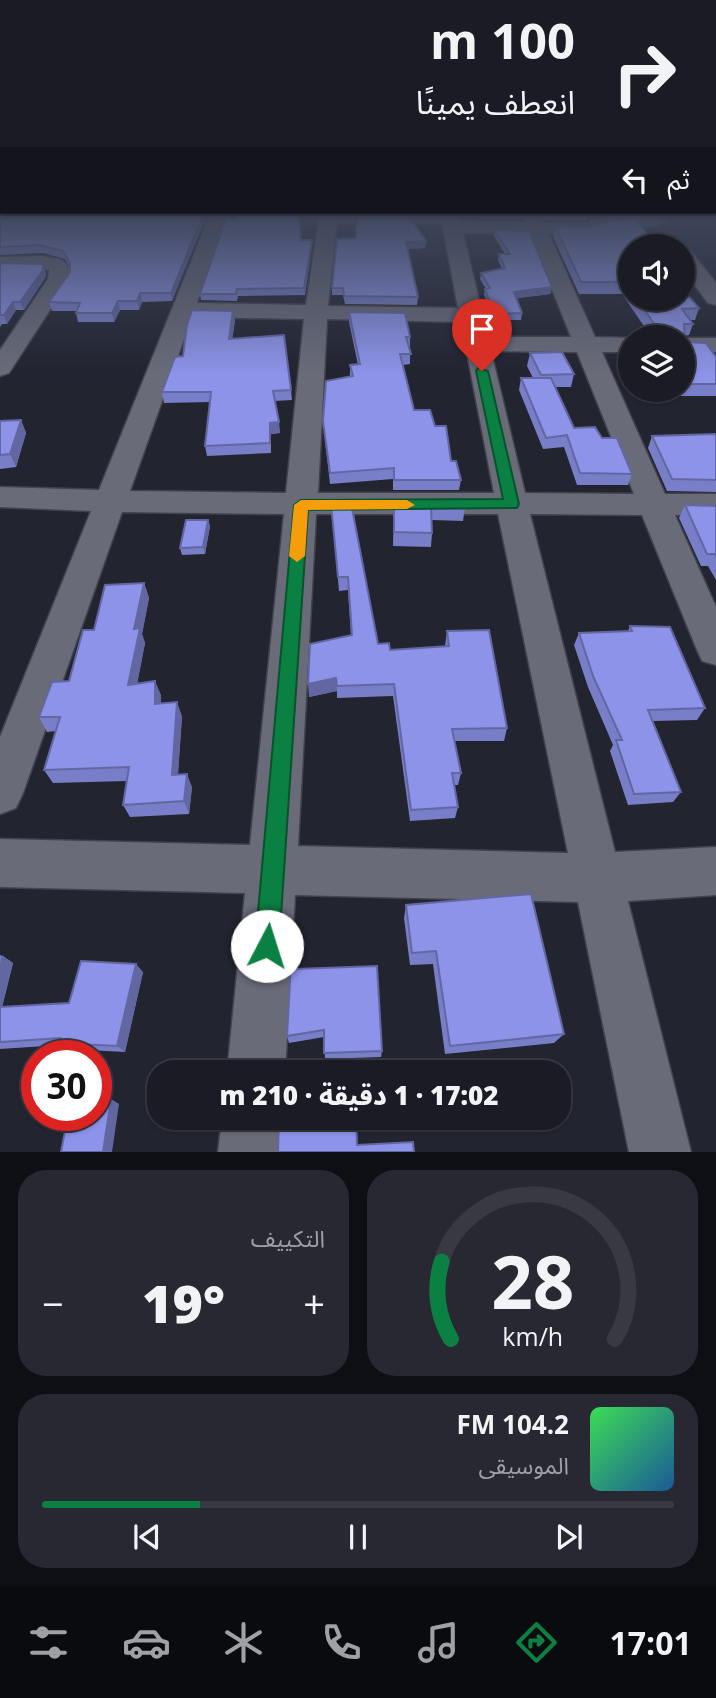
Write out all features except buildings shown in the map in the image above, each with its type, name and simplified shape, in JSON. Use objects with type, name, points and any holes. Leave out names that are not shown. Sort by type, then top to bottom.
[{"type":"street","points":[[0,368],[59,279],[60,267],[56,266]]},
{"type":"street","points":[[0,793],[199,266]]},
{"type":"street","points":[[257,1060],[320,266]]},
{"type":"street","points":[[460,266],[660,1152]]},
{"type":"street","points":[[552,266],[716,650]]},
{"type":"street","points":[[695,270],[716,298]]},
{"type":"street","points":[[182,310],[317,312],[473,329],[586,345],[618,345]]},
{"type":"street","points":[[695,345],[716,345]]},
{"type":"street","points":[[0,497],[111,503],[716,505]]},
{"type":"street","points":[[0,863],[597,878],[716,871]]},
{"type":"street","points":[[249,1152],[251,1130]]},
{"type":"slow traffic","points":[[297,556],[301,505],[407,505]]},
{"type":"route","points":[[267,946],[301,505],[512,504],[482,371]]}]
